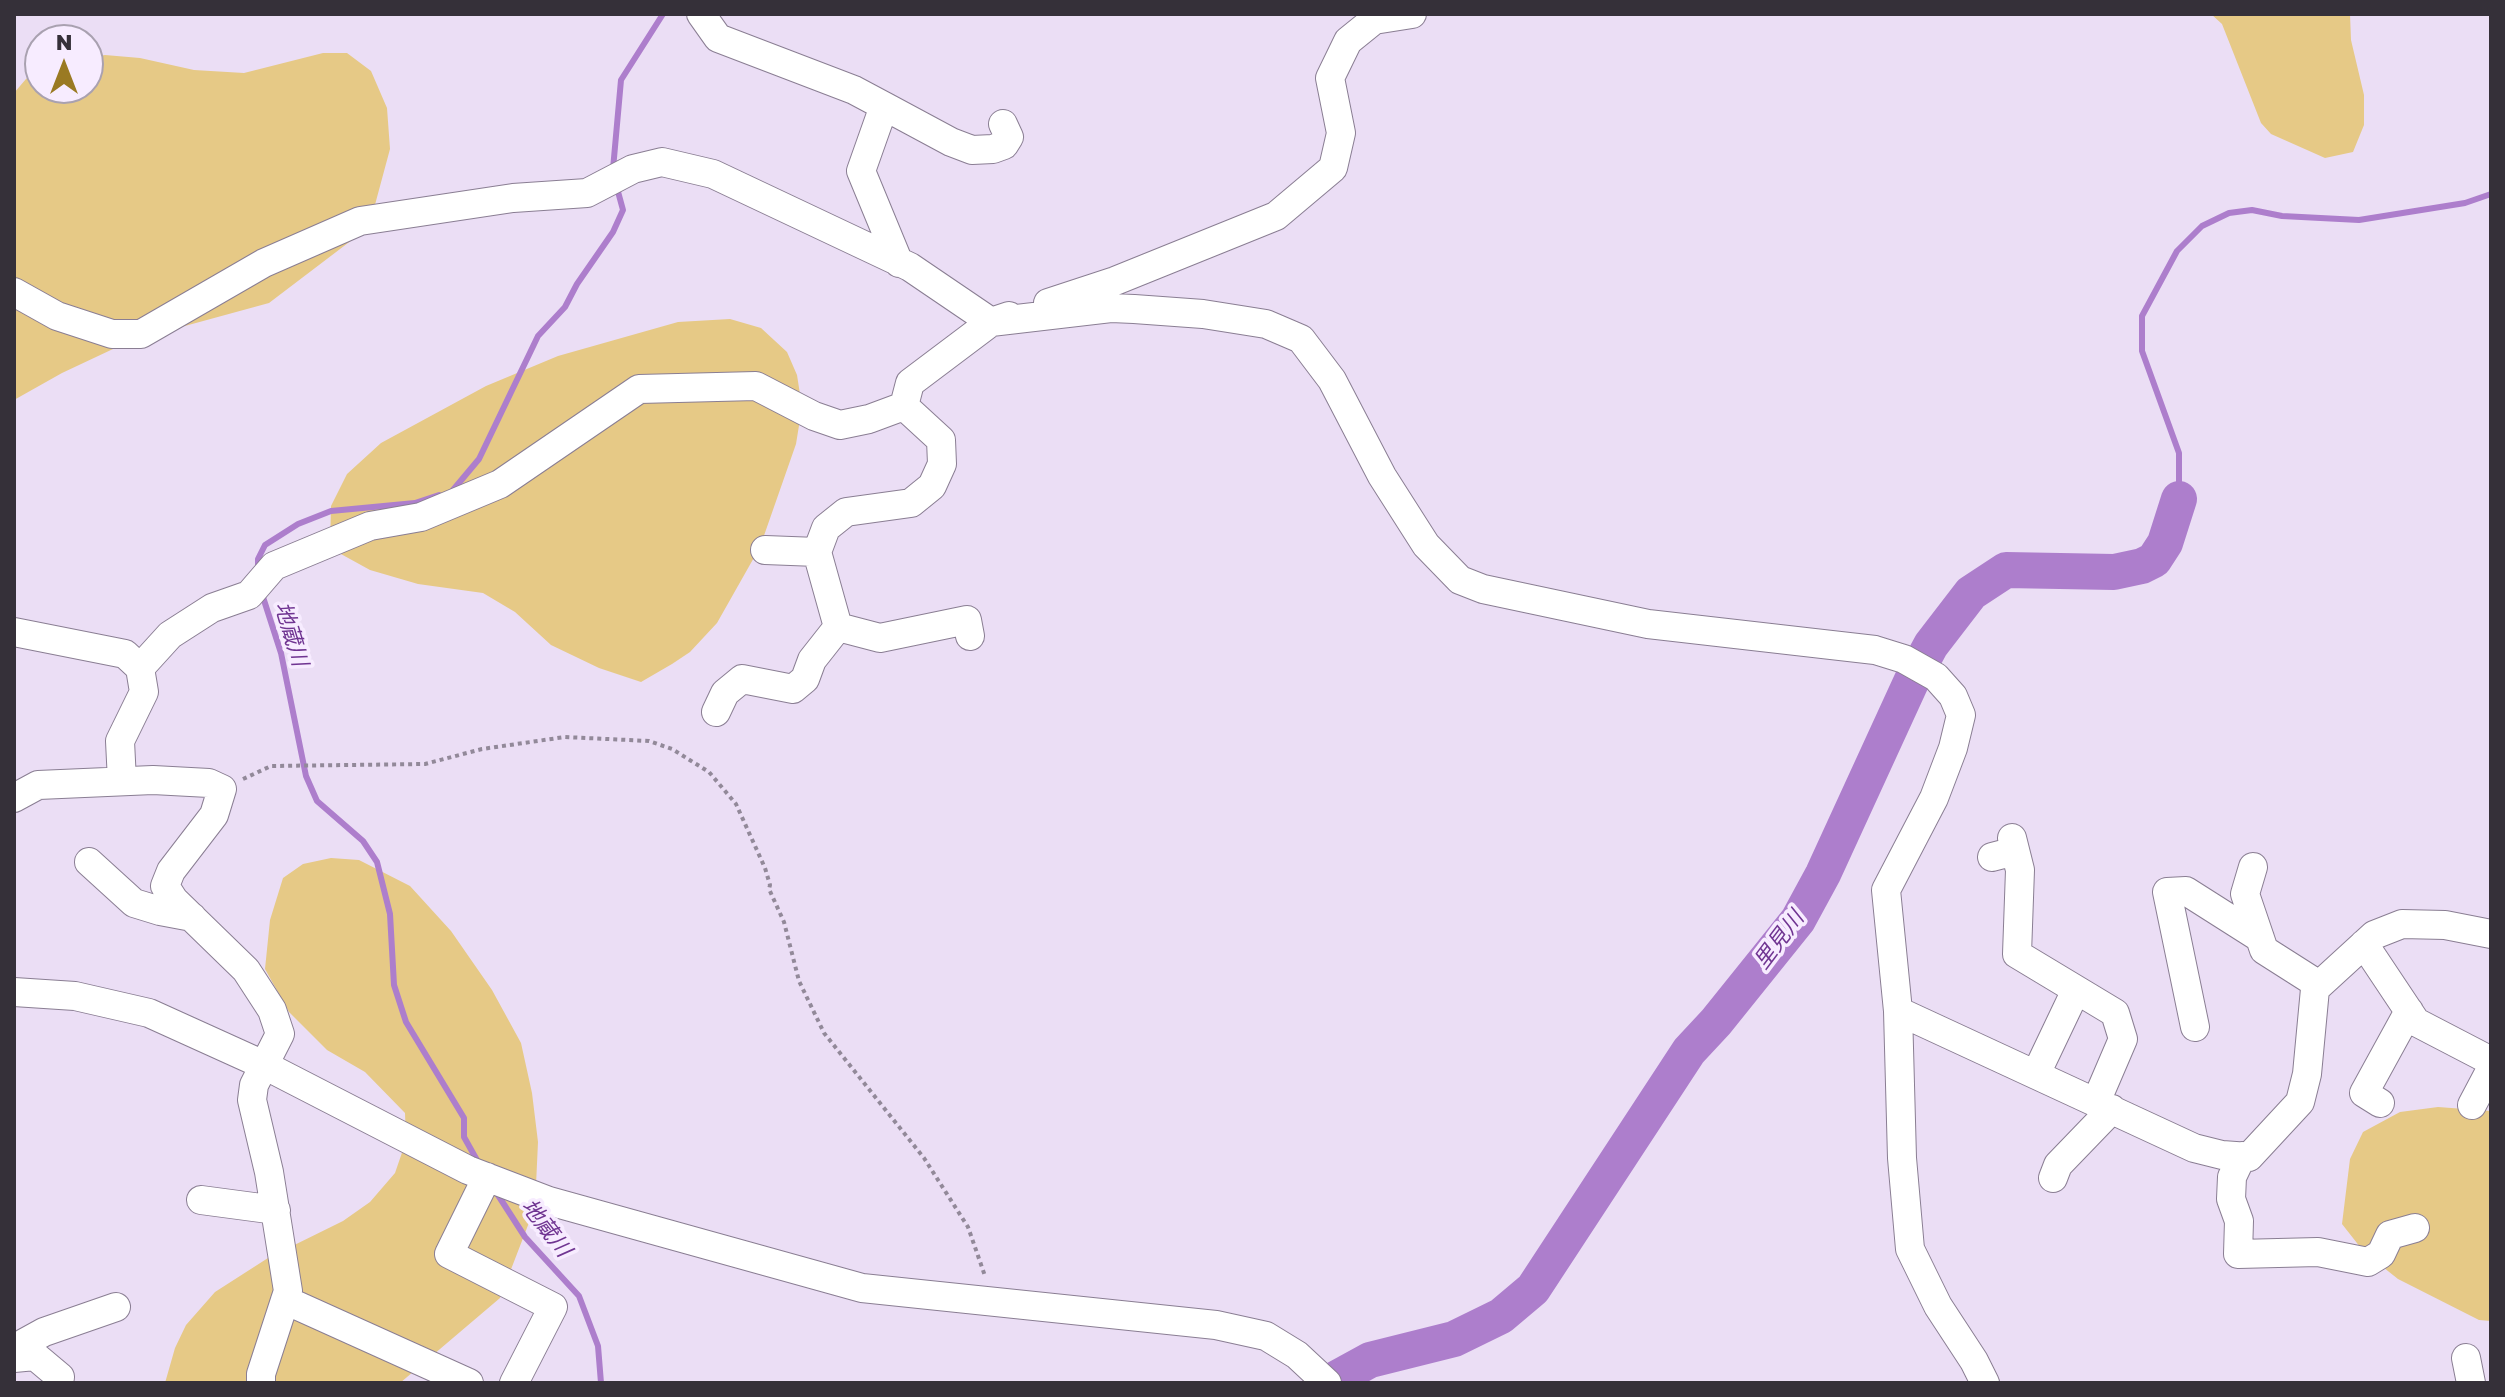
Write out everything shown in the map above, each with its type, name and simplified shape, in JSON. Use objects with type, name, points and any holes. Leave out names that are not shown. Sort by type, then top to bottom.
[{"type":"street","points":[[701,14],[718,38],[854,90],[972,150],[1004,145],[1009,137],[1003,124]]},
{"type":"street","points":[[904,406],[910,383],[991,322],[1115,281],[1276,216],[1333,168],[1341,133],[1330,78],[1348,41],[1374,20],[1412,14]]},
{"type":"street","points":[[884,106],[861,171],[899,263]]},
{"type":"street","points":[[14,292],[57,316],[112,334],[141,334],[264,263],[360,221],[513,198],[587,193],[633,169],[662,162],[713,174],[899,263],[991,322],[1111,308],[1134,309],[1203,314],[1266,324],[1301,339],[1332,380],[1382,476],[1426,545],[1460,580],[1483,589],[1648,624],[1875,650],[1904,659],[1936,677],[1953,696],[1961,715],[1953,748],[1934,798],[1886,890],[1898,1011],[1902,1158],[1910,1249],[1938,1306],[1985,1383]]},
{"type":"street","points":[[140,668],[170,635],[212,608],[249,595],[274,566],[370,526],[421,517],[500,484],[639,389],[756,386],[814,416],[840,425],[869,419],[904,406]]},
{"type":"street","points":[[838,627],[817,552],[826,528],[846,512],[911,503],[932,486],[942,464],[941,440],[904,406]]},
{"type":"street","points":[[765,550],[817,552]]},
{"type":"street","points":[[838,627],[880,638],[967,620],[970,636]]},
{"type":"street","points":[[716,712],[725,693],[742,679],[793,689],[805,679],[812,660],[838,627]]},
{"type":"street","points":[[14,632],[125,654],[140,668],[144,692],[120,741],[122,781]]},
{"type":"street","points":[[16,794],[38,785],[153,780],[209,783],[222,789],[214,815],[171,871],[165,886],[174,900],[246,970],[272,1010],[280,1034],[254,1085],[252,1100],[269,1172],[288,1291],[261,1374],[261,1383]]},
{"type":"street","points":[[2006,849],[2020,870],[2017,954],[2115,1013],[2123,1039],[2104,1106],[2058,1165],[2053,1178]]},
{"type":"street","points":[[89,862],[134,903],[192,917]]},
{"type":"street","points":[[2253,867],[2245,894],[2264,950],[2319,985]]},
{"type":"street","points":[[2195,1027],[2167,892],[2186,891],[2260,938]]},
{"type":"street","points":[[1898,1011],[2194,1148],[2249,1157],[2300,1102],[2307,1074],[2311,1012],[2315,989],[2319,985],[2374,935],[2402,924],[2445,925],[2491,934]]},
{"type":"street","points":[[2364,944],[2416,1022],[2488,1056],[2472,1105]]},
{"type":"street","points":[[2036,1074],[2076,990]]},
{"type":"street","points":[[14,992],[75,996],[149,1013],[266,1066],[468,1170],[549,1201],[862,1288],[1216,1325],[1266,1336],[1297,1355],[1326,1381]]},
{"type":"street","points":[[2364,1093],[2409,1011]]},
{"type":"street","points":[[2242,1156],[2232,1177],[2231,1199],[2239,1221],[2238,1254],[2318,1252],[2353,1266],[2381,1254],[2390,1235],[2402,1226]]},
{"type":"street","points":[[487,1177],[449,1254],[553,1307],[514,1383]]},
{"type":"street","points":[[201,1200],[276,1210]]},
{"type":"street","points":[[285,1300],[462,1382]]},
{"type":"street","points":[[60,1377],[35,1356],[19,1358],[24,1343],[44,1332],[116,1307]]},
{"type":"path","points":[[222,789],[271,766],[318,768],[425,764],[482,749],[565,737],[649,741],[672,749],[709,772],[736,804],[765,868],[769,889],[784,922],[799,981],[824,1033],[924,1158],[968,1227],[993,1298],[978,1300]]},
{"type":"shaded area","points":[[2211,14],[2350,14],[2351,40],[2364,95],[2364,125],[2353,152],[2325,158],[2271,134],[2261,123],[2222,24]]},
{"type":"shaded area","points":[[323,53],[347,53],[371,71],[387,108],[390,149],[369,227],[269,303],[130,341],[14,400],[14,93],[24,81],[24,104],[104,104],[105,55],[140,58],[194,70],[244,73]]},
{"type":"shaded area","points":[[730,319],[761,328],[787,352],[797,375],[802,407],[796,444],[760,547],[717,623],[690,652],[641,682],[599,668],[551,645],[515,612],[483,593],[418,584],[370,570],[330,548],[331,506],[347,474],[381,443],[486,386],[558,356],[678,322]]},
{"type":"shaded area","points":[[331,858],[359,860],[410,886],[451,931],[492,990],[521,1043],[532,1093],[538,1142],[535,1207],[500,1298],[400,1383],[165,1383],[175,1348],[186,1325],[215,1292],[268,1258],[343,1221],[370,1202],[395,1173],[406,1141],[405,1113],[365,1072],[327,1050],[289,1012],[265,969],[270,920],[283,878],[303,864]]},
{"type":"shaded area","points":[[2438,1107],[2491,1111],[2491,1321],[2479,1320],[2398,1279],[2364,1252],[2342,1224],[2350,1159],[2363,1132],[2400,1112]]},
{"type":"waterway","name":"地蔵川","points":[[613,169],[621,80],[663,14]]},
{"type":"waterway","name":"地蔵川","points":[[453,490],[479,459],[538,336],[565,307],[613,232],[623,210],[617,188]]},
{"type":"waterway","points":[[2179,499],[2179,453],[2142,351],[2142,316],[2177,251],[2202,226],[2229,213],[2252,210],[2282,216],[2359,220],[2465,203],[2491,194]]},
{"type":"waterway","name":"地蔵川","points":[[258,572],[258,559],[265,545],[298,524],[331,511],[415,503],[439,495]]},
{"type":"waterway","name":"里見川","points":[[1328,1383],[1370,1360],[1454,1339],[1501,1316],[1533,1289],[1689,1051],[1798,920],[1823,874],[1912,680],[1931,645],[1971,593],[2006,570],[2114,572],[2142,566],[2154,560],[2165,543],[2179,499]]},
{"type":"waterway","name":"地蔵川","points":[[262,594],[281,653],[306,776],[317,801],[363,841],[377,862],[390,914],[394,985],[406,1022],[464,1118],[464,1137],[478,1162]]},
{"type":"waterway","name":"地蔵川","points":[[496,1192],[525,1237],[579,1296],[598,1346],[601,1383]]}]
